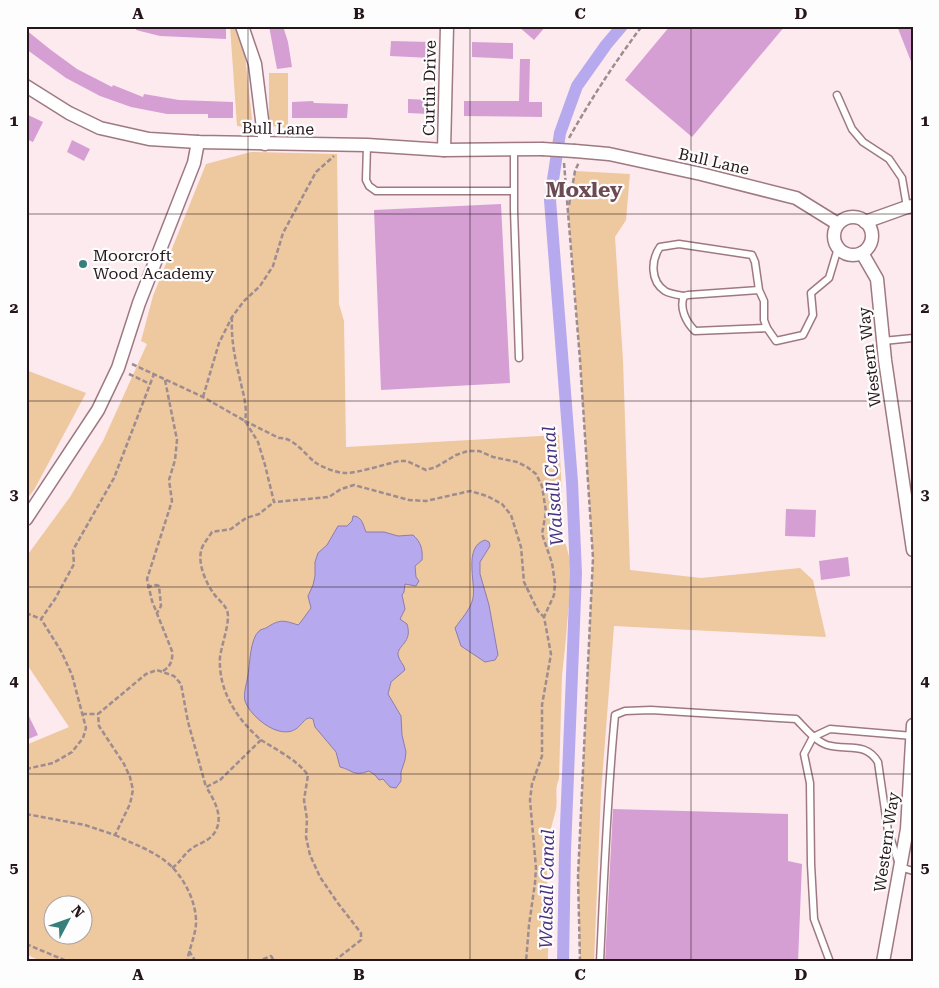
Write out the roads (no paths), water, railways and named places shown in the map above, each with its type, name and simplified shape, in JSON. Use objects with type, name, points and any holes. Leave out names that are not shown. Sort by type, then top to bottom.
[{"type":"street","points":[[242,26],[255,64],[265,144]]},
{"type":"street","name":"Curtin Drive","points":[[444,150],[447,26]]},
{"type":"street","name":"Bull Lane","points":[[26,86],[69,113],[100,128],[149,139],[265,144],[367,145],[444,150],[542,149],[609,154],[701,174],[796,198],[838,224]]},
{"type":"street","points":[[26,519],[98,410],[118,368],[139,304],[194,163],[198,142]]},
{"type":"street","points":[[865,222],[910,207]]},
{"type":"street","points":[[854,217],[865,222],[872,232],[872,238],[862,253],[849,254],[838,248],[834,236],[838,224],[854,217]]},
{"type":"street","name":"Western Way","points":[[862,253],[877,278],[883,341],[909,498],[913,550]]},
{"type":"street","name":"Western Way","points":[[884,962],[907,829],[913,725]]},
{"type":"lane","points":[[837,95],[852,129],[863,142],[889,160],[902,178],[910,207]]},
{"type":"lane","points":[[367,145],[366,180],[369,186],[376,190],[513,191]]},
{"type":"lane","points":[[514,150],[513,191],[519,358]]},
{"type":"lane","points":[[759,290],[684,296],[665,291],[655,278],[653,270],[655,254],[660,247],[679,244],[752,255],[755,262],[759,290],[764,300],[764,320],[776,341],[803,335],[812,315],[811,293],[829,278],[838,248]]},
{"type":"lane","points":[[684,296],[681,307],[687,322],[695,331],[767,328]]},
{"type":"lane","points":[[883,341],[913,338]]},
{"type":"lane","points":[[600,962],[608,791],[615,715],[625,711],[651,710],[796,719],[813,737],[826,745],[863,749],[872,753],[878,762],[888,831],[900,867],[913,871]]},
{"type":"lane","points":[[830,962],[814,919],[810,783],[804,754],[813,737],[830,729],[912,736]]},
{"type":"waterway","name":"Walsall Canal","points":[[563,962],[565,851],[576,573],[572,482],[550,200],[560,133],[577,86],[622,26]]},
{"type":"place","name":"Moorcroft Wood Academy","points":[[83,264]]},
{"type":"district","name":"Moxley","points":[[584,190]]}]
